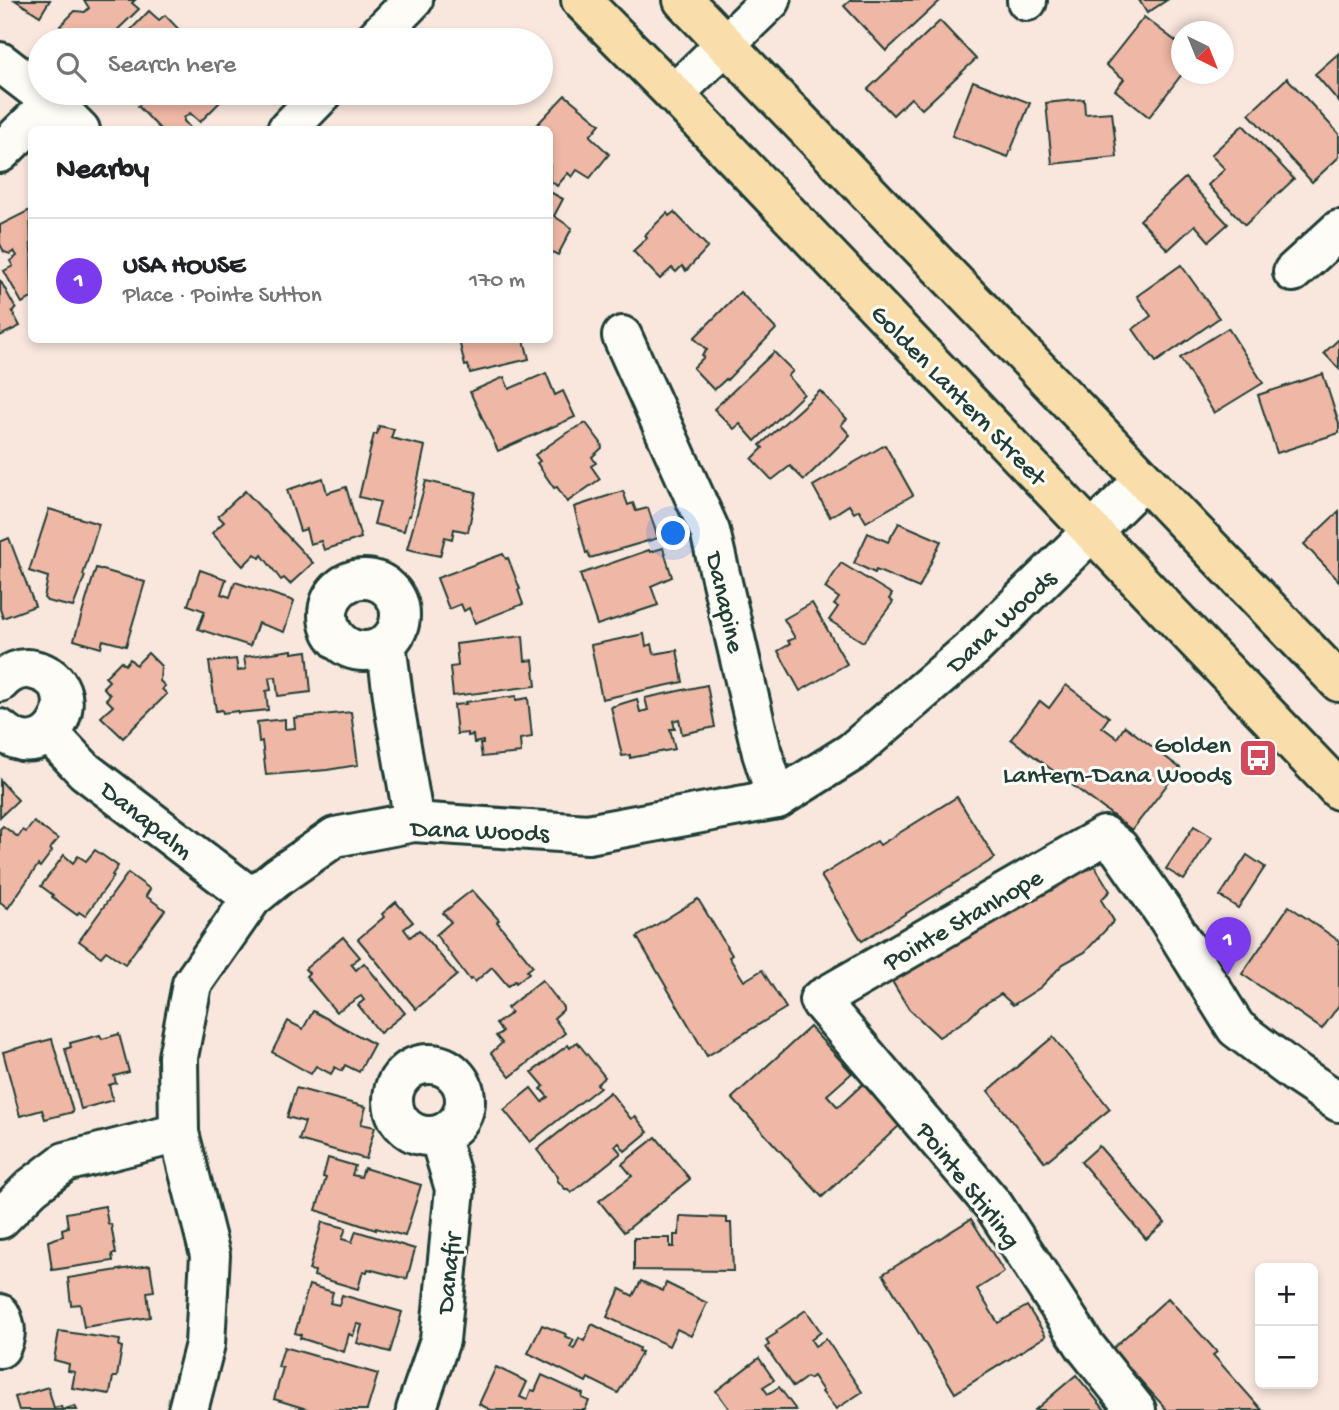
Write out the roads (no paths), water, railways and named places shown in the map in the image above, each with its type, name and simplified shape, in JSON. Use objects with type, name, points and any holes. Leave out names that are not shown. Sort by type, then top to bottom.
[{"type":"main road","name":"Golden Lantern Street","points":[[581,0],[1339,790]]},
{"type":"main road","points":[[683,0],[1339,682]]},
{"type":"street","points":[[386,28],[413,0]]},
{"type":"street","points":[[674,94],[771,0]]},
{"type":"street","points":[[0,62],[28,84]]},
{"type":"street","points":[[0,153],[49,105]]},
{"type":"street","points":[[55,105],[76,126]]},
{"type":"street","points":[[291,126],[311,105]]},
{"type":"street","points":[[1293,272],[1339,230]]},
{"type":"street","name":"Danapine","points":[[622,336],[710,531],[762,753],[777,799]]},
{"type":"street","name":"Dana Woods","points":[[188,1410],[205,1344],[210,1255],[180,1133],[178,1057],[192,984],[252,898],[335,837],[414,822],[588,834],[777,799],[862,744],[974,647],[1143,481]]},
{"type":"street","points":[[386,644],[414,822]]},
{"type":"street","points":[[0,682],[5,676],[18,670],[32,669],[46,673],[56,682],[63,695],[64,709],[59,723],[50,734],[37,740],[23,741],[9,737],[0,729]]},
{"type":"street","name":"Danapalm","points":[[50,734],[85,771],[252,898]]},
{"type":"street","name":"Pointe Stanhope","points":[[819,1000],[1104,836],[1119,848],[1169,920],[1236,1028],[1339,1102]]},
{"type":"street","name":"Pointe Stirling","points":[[819,1000],[993,1206],[1085,1346],[1136,1410]]},
{"type":"street","points":[[0,1219],[32,1187],[65,1162],[180,1133]]},
{"type":"street","name":"Danafir","points":[[416,1410],[440,1340],[455,1189],[439,1135]]},
{"type":"street","points":[[0,1314],[6,1335],[0,1348]]},
{"type":"place","name":"Golden Lantern-Dana Woods","points":[[1258,758]]},
{"type":"place","name":"USA HOUSE","points":[[1228,975]]}]
